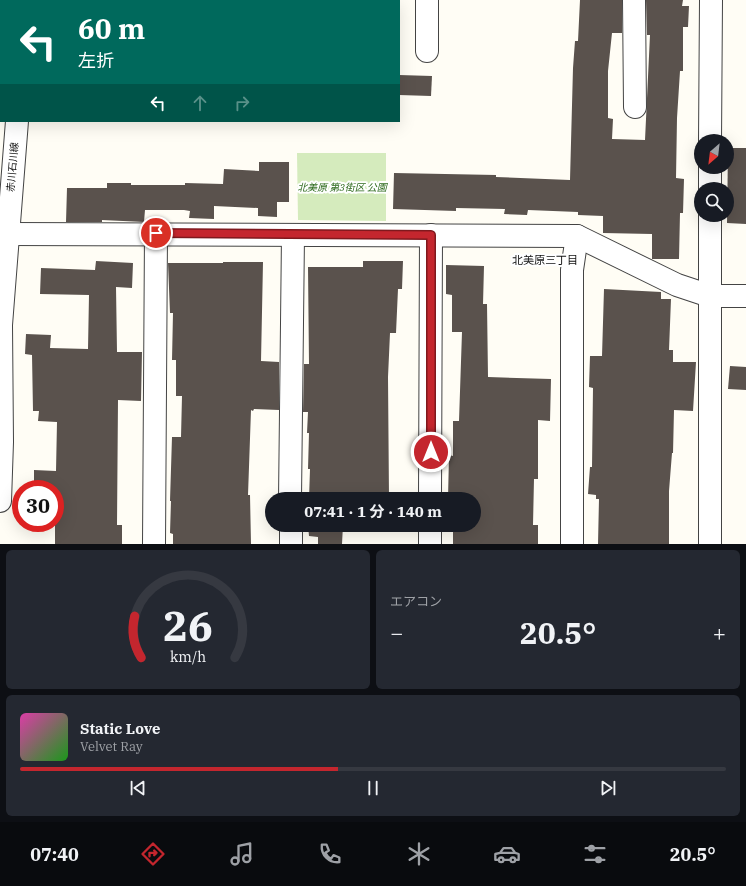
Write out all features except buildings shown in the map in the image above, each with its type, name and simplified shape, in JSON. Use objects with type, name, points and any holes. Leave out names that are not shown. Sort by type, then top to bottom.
[{"type":"street","points":[[427,0],[427,51]]},
{"type":"street","points":[[634,0],[635,106]]},
{"type":"street","points":[[710,134],[711,0]]},
{"type":"street","name":"赤川石川線","points":[[0,501],[2,442],[1,325],[17,122]]},
{"type":"street","points":[[710,222],[710,544]]},
{"type":"street","points":[[7,234],[156,233],[577,236],[677,285],[710,296],[746,296]]},
{"type":"street","points":[[154,544],[156,233]]},
{"type":"street","points":[[290,492],[292,235]]},
{"type":"street","points":[[430,492],[431,235]]},
{"type":"street","points":[[572,544],[572,270],[577,236]]},
{"type":"street","points":[[291,532],[291,544]]},
{"type":"street","points":[[430,532],[430,544]]},
{"type":"green space","name":"北美原 第3街区 公園","points":[[297,153],[386,153],[386,221],[298,220]]},
{"type":"district","name":"北美原三丁目","points":[[545,260]]},
{"type":"route","points":[[156,233],[431,235],[431,452]]}]
